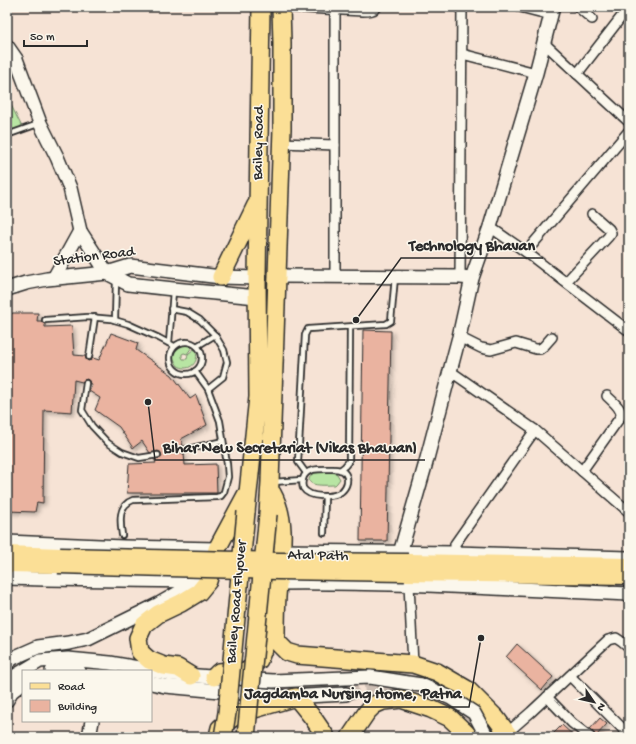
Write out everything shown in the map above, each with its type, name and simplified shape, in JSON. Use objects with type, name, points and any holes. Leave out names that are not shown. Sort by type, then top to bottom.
[{"type":"highway","name":"Bailey Road","points":[[269,489],[281,136],[282,7]]},
{"type":"highway","name":"Bailey Road","points":[[257,297],[261,15]]},
{"type":"highway","points":[[259,154],[266,136],[266,114],[272,110],[278,115],[278,124],[281,136]]},
{"type":"highway","points":[[221,277],[258,202]]},
{"type":"highway","name":"Bailey Road Flyover","points":[[223,737],[227,713],[258,397],[257,297]]},
{"type":"highway","points":[[269,489],[276,500],[282,524],[282,551],[277,596],[276,641],[286,652],[297,655],[413,664],[437,672],[468,690],[496,718],[508,735]]},
{"type":"highway","points":[[214,677],[219,672],[246,672],[259,660],[264,647],[268,625],[275,546],[275,516],[269,489]]},
{"type":"highway","name":"Bailey Road Flyover","points":[[246,737],[268,514],[269,489]]},
{"type":"highway","points":[[191,676],[178,668],[164,666],[149,660],[140,652],[138,638],[144,625],[158,614],[181,603],[203,587],[217,549],[248,492]]},
{"type":"highway","points":[[218,737],[220,728],[237,714],[296,697],[326,737]]},
{"type":"highway","points":[[350,737],[367,712],[374,705],[383,701],[401,699],[431,709],[450,718],[470,737]]},
{"type":"main road","name":"Atal Path","points":[[7,553],[59,560]]},
{"type":"main road","name":"Atal Path","points":[[7,565],[59,560],[279,560],[406,568],[629,577]]},
{"type":"main road","name":"Atal Path","points":[[406,568],[629,565]]},
{"type":"street","points":[[254,7],[261,15]]},
{"type":"street","points":[[286,7],[369,11],[378,7]]},
{"type":"street","points":[[413,664],[406,568],[425,466],[459,337],[466,278],[462,7]]},
{"type":"street","points":[[466,278],[490,227],[536,73],[552,11],[520,7]]},
{"type":"street","points":[[578,7],[592,18]]},
{"type":"street","points":[[577,74],[629,7]]},
{"type":"street","points":[[334,10],[335,277]]},
{"type":"street","points":[[544,43],[629,122]]},
{"type":"street","points":[[7,46],[16,59],[40,123],[70,188],[80,231],[112,276],[128,284],[257,297]]},
{"type":"street","points":[[462,54],[536,73]]},
{"type":"street","points":[[526,252],[629,131]]},
{"type":"street","points":[[281,136],[335,145]]},
{"type":"street","points":[[566,282],[611,233],[609,229],[592,214]]},
{"type":"street","points":[[490,227],[566,282],[629,332]]},
{"type":"street","points":[[54,278],[80,231]]},
{"type":"street","name":"Station Road","points":[[7,289],[26,283],[54,278],[112,276],[130,266],[221,277],[257,278]]},
{"type":"street","points":[[277,276],[466,278]]},
{"type":"street","points":[[459,337],[481,348],[491,350],[516,343],[540,349],[552,337]]},
{"type":"street","points":[[450,370],[535,430],[626,509],[629,499]]},
{"type":"street","points":[[582,471],[621,416],[620,409],[607,396]]},
{"type":"street","points":[[455,553],[455,544],[535,430]]},
{"type":"street","points":[[7,542],[217,549]]},
{"type":"street","points":[[282,551],[308,552],[525,589],[629,594]]},
{"type":"street","points":[[308,552],[309,582]]},
{"type":"street","points":[[279,583],[309,582],[406,568],[455,553],[629,558]]},
{"type":"street","points":[[7,578],[203,587]]},
{"type":"street","points":[[7,663],[14,658],[38,647],[69,644],[88,639],[159,604],[187,588],[203,587]]},
{"type":"street","points":[[508,735],[608,640],[616,638],[629,648]]},
{"type":"street","points":[[24,670],[40,661],[68,659],[110,663],[149,670]]},
{"type":"street","points":[[57,670],[70,670]]},
{"type":"street","points":[[152,670],[191,676],[273,680],[370,677],[421,685],[451,698],[474,713],[487,737]]},
{"type":"street","points":[[7,682],[10,678],[22,671]]},
{"type":"street","points":[[570,676],[629,735]]},
{"type":"street","points":[[7,700],[11,692],[22,683]]},
{"type":"street","points":[[152,683],[166,686],[286,697],[346,694]]},
{"type":"street","points":[[547,697],[572,723],[590,737]]},
{"type":"street","points":[[89,737],[92,722]]},
{"type":"lane","points":[[7,135],[40,123]]},
{"type":"lane","points":[[112,276],[115,320]]},
{"type":"lane","points":[[306,473],[298,462],[305,335],[308,329],[386,324],[391,321],[395,277]]},
{"type":"lane","points":[[170,343],[173,289]]},
{"type":"lane","points":[[171,309],[187,312],[200,320],[215,335],[224,350],[227,362],[223,377],[208,389]]},
{"type":"lane","points":[[89,357],[95,317]]},
{"type":"lane","points":[[45,320],[95,317],[115,320],[160,338],[174,346]]},
{"type":"lane","points":[[340,470],[349,460],[350,327]]},
{"type":"lane","points":[[197,346],[215,335]]},
{"type":"lane","points":[[188,341],[197,346],[202,355],[200,366],[195,371],[187,374],[176,371],[170,362],[169,357],[174,346],[188,341]]},
{"type":"lane","points":[[122,536],[120,523],[123,508],[126,504],[133,500],[217,497],[221,496],[224,492],[228,477],[228,464],[220,421],[208,389],[195,371]]},
{"type":"lane","points":[[86,383],[82,410],[92,426],[108,443],[122,452],[139,458],[158,455]]},
{"type":"lane","points":[[184,450],[223,441]]},
{"type":"lane","points":[[314,470],[340,470],[346,475],[347,483],[346,487],[338,494],[316,496],[307,493],[302,484],[302,480],[306,473],[314,470]]},
{"type":"lane","points":[[269,489],[302,480]]},
{"type":"lane","points":[[324,532],[325,496]]},
{"type":"green space","points":[[7,97],[22,127],[7,132]]},
{"type":"green space","points":[[182,345],[192,347],[187,354],[182,354],[183,359],[187,359],[188,354],[194,349],[197,355],[194,364],[184,368],[178,366],[174,357],[174,351]]},
{"type":"green space","points":[[334,472],[337,474],[340,479],[335,485],[316,485],[309,481],[313,473]]},
{"type":"building","points":[[13,313],[38,313],[37,321],[41,321],[45,324],[45,327],[72,326],[74,355],[85,356],[88,361],[93,358],[99,360],[111,333],[138,343],[136,350],[172,375],[190,399],[196,395],[207,425],[181,439],[183,446],[180,450],[184,454],[185,465],[216,464],[217,493],[127,493],[129,464],[156,463],[154,459],[161,458],[161,453],[158,451],[150,453],[142,441],[133,448],[119,427],[95,410],[100,398],[89,391],[92,384],[90,384],[87,379],[82,382],[74,380],[72,412],[44,410],[43,503],[37,502],[35,512],[7,511],[7,315]]},
{"type":"building","points":[[363,330],[391,331],[387,541],[360,541]]},
{"type":"building","points":[[517,644],[553,677],[542,690],[506,657]]},
{"type":"building","points":[[600,718],[607,724],[596,736],[590,729]]},
{"type":"building","points":[[562,725],[575,737],[550,737]]},
{"type":"tunnel","points":[[346,694],[365,691],[402,693]]},
{"type":"tunnel","points":[[443,706],[486,726],[497,737]]},
{"type":"place","name":"Technology Bhavan","points":[[356,320]]},
{"type":"place","name":"Bihar New Secretariat (Vikas Bhawan)","points":[[148,402]]},
{"type":"place","name":"Jagdamba Nursing Home, Patna","points":[[481,638]]}]
